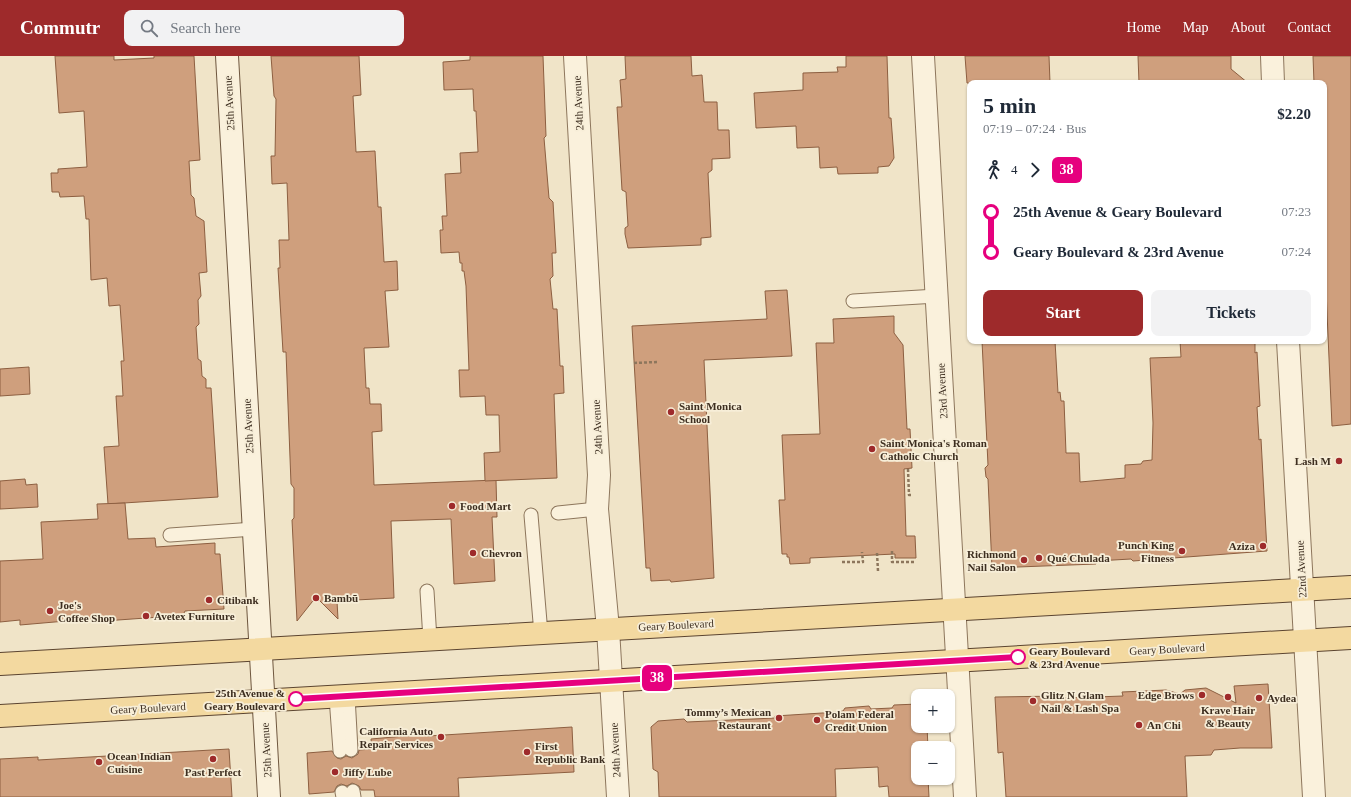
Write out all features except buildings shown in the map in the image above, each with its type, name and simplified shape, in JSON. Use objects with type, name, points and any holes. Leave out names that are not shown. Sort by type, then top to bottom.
[{"type":"main road","name":"Geary Boulevard","points":[[0,664],[1351,587]]},
{"type":"main road","name":"Geary Boulevard","points":[[0,716],[1351,638]]},
{"type":"street","name":"25th Avenue","points":[[227,56],[269,797]]},
{"type":"street","name":"24th Avenue","points":[[575,56],[599,475],[598,509],[608,629],[618,797]]},
{"type":"street","name":"23rd Avenue","points":[[923,56],[965,797]]},
{"type":"street","points":[[1272,56],[1273,80]]},
{"type":"street","name":"22nd Avenue","points":[[1288,344],[1314,797]]},
{"type":"lane","points":[[853,301],[937,296]]},
{"type":"lane","points":[[558,513],[598,509]]},
{"type":"lane","points":[[531,515],[541,634]]},
{"type":"lane","points":[[170,536],[254,529]]},
{"type":"lane","points":[[427,591],[430,640]]},
{"type":"lane","points":[[342,696],[345,750]]},
{"type":"path","points":[[634,363],[657,362]]},
{"type":"path","points":[[908,469],[909,495],[912,495]]},
{"type":"path","points":[[892,551],[892,562],[916,562]]},
{"type":"path","points":[[842,562],[863,562],[862,552]]},
{"type":"path","points":[[877,554],[878,571]]},
{"type":"bus line","name":"38","points":[[296,699],[1018,657]]},
{"type":"place","name":"Saint Monica School","points":[[671,412]]},
{"type":"place","name":"Saint Monica's Roman Catholic Church","points":[[872,449]]},
{"type":"place","name":"Lash M","points":[[1339,461]]},
{"type":"place","name":"Food Mart","points":[[452,506]]},
{"type":"place","name":"Aziza","points":[[1263,546]]},
{"type":"place","name":"Punch King Fitness","points":[[1182,551]]},
{"type":"place","name":"Chevron","points":[[473,553]]},
{"type":"place","name":"Qué Chulada","points":[[1039,558]]},
{"type":"place","name":"Richmond Nail Salon","points":[[1024,560]]},
{"type":"place","name":"Bambū","points":[[316,598]]},
{"type":"place","name":"Citibank","points":[[209,600]]},
{"type":"place","name":"Joe's Coffee Shop","points":[[50,611]]},
{"type":"place","name":"Avetex Furniture","points":[[146,616]]},
{"type":"place","name":"Geary Boulevard & 23rd Avenue","points":[[1018,657]]},
{"type":"place","name":"Edge Brows","points":[[1202,695]]},
{"type":"place","name":"Krave Hair & Beauty","points":[[1228,697]]},
{"type":"place","name":"Aydea","points":[[1259,698]]},
{"type":"place","name":"25th Avenue & Geary Boulevard","points":[[296,699]]},
{"type":"place","name":"Glitz N Glam Nail & Lash Spa","points":[[1033,701]]},
{"type":"place","name":"Tommy’s Mexican Restaurant","points":[[779,718]]},
{"type":"place","name":"Polam Federal Credit Union","points":[[817,720]]},
{"type":"place","name":"An Chi","points":[[1139,725]]},
{"type":"place","name":"California Auto Repair Services","points":[[441,737]]},
{"type":"place","name":"First Republic Bank","points":[[527,752]]},
{"type":"place","name":"Past Perfect","points":[[213,759]]},
{"type":"place","name":"Ocean Indian Cuisine","points":[[99,762]]},
{"type":"place","name":"Jiffy Lube","points":[[335,772]]}]
